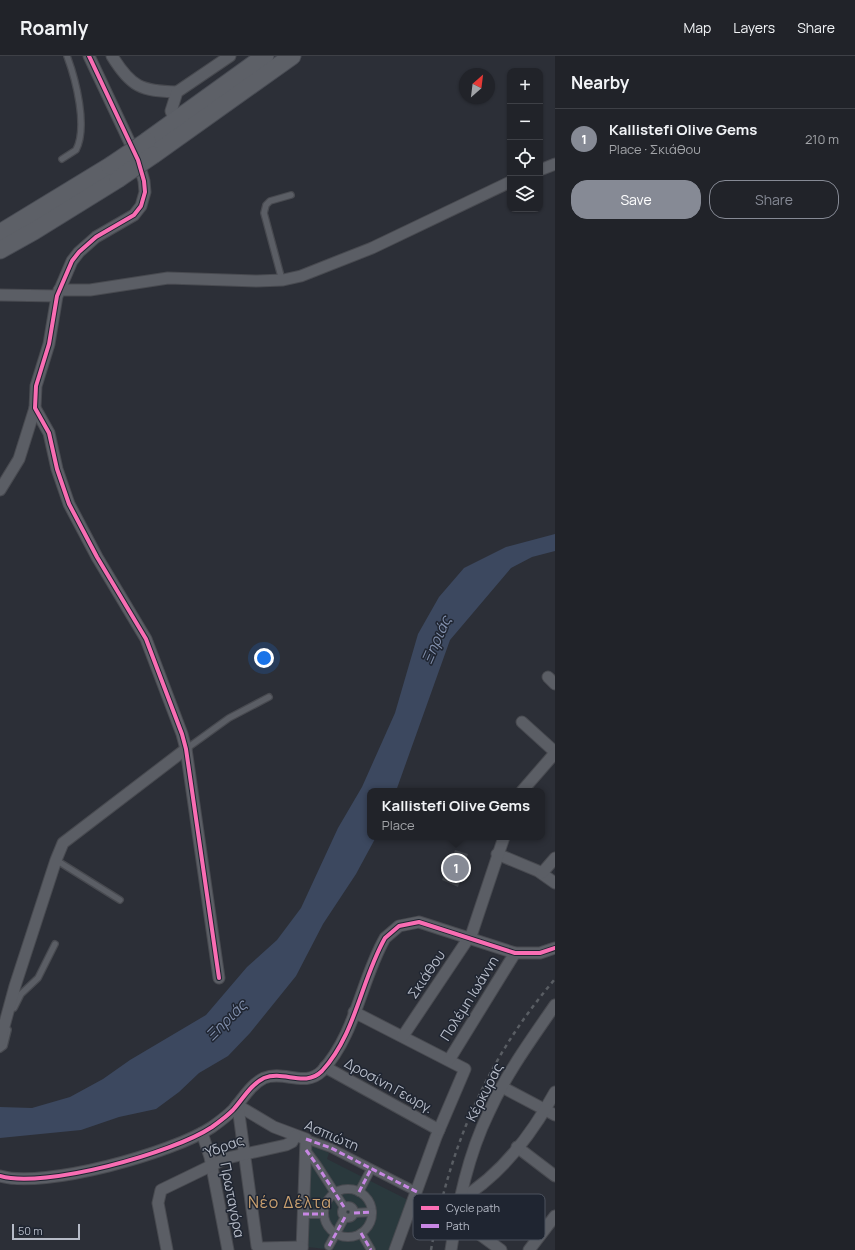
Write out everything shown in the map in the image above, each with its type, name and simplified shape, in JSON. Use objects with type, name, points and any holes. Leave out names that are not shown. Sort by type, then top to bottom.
[{"type":"main road","points":[[150,148],[175,121],[265,56]]},
{"type":"main road","points":[[0,250],[34,231],[150,148],[292,56]]},
{"type":"main road","points":[[0,233],[114,173]]},
{"type":"street","points":[[0,490],[19,459],[35,408],[36,386],[49,344],[58,293],[79,252],[96,237],[134,214],[141,206],[145,190],[144,181],[132,146],[102,88],[89,56]]},
{"type":"street","points":[[112,56],[129,80],[139,87],[153,92],[177,92],[230,56]]},
{"type":"street","points":[[175,121],[171,110],[177,92]]},
{"type":"street","points":[[543,169],[555,164]]},
{"type":"street","points":[[0,295],[58,293],[90,290],[168,278],[242,281],[283,280],[301,276],[372,248],[507,183]]},
{"type":"street","points":[[35,408],[49,433],[63,488],[78,524],[139,626],[150,649],[186,749],[219,978]]},
{"type":"street","points":[[522,722],[555,753],[525,788]]},
{"type":"street","points":[[0,1041],[15,986],[56,860],[65,841],[186,749]]},
{"type":"street","name":"Σκιάθου","points":[[403,1036],[469,938],[477,922],[503,840]]},
{"type":"street","points":[[498,854],[542,873],[555,883]]},
{"type":"street","points":[[542,873],[555,858]]},
{"type":"street","points":[[0,1176],[31,1178],[80,1172],[152,1154],[177,1145],[202,1133],[238,1106],[253,1086],[265,1078],[280,1076],[310,1079],[317,1075],[325,1067],[342,1041],[381,945],[395,928],[407,923],[424,923],[515,953],[540,953],[555,948]]},
{"type":"street","name":"Πολέμη Ιωάννη","points":[[449,1060],[515,953]]},
{"type":"street","name":"Κέρκυρας","points":[[460,1194],[463,1181],[488,1112],[514,1065],[555,1005]]},
{"type":"street","points":[[354,1012],[464,1068],[439,1130],[417,1192]]},
{"type":"street","name":"Δροσίνη Γεωργ.","points":[[325,1067],[439,1130]]},
{"type":"street","points":[[502,1087],[550,1113]]},
{"type":"street","points":[[468,1194],[487,1181],[550,1113],[555,1092]]},
{"type":"street","points":[[238,1106],[257,1246],[260,1248],[302,1248],[306,1144]]},
{"type":"street","name":"Ασπιώτη","points":[[238,1106],[274,1128],[295,1136],[306,1144],[331,1148],[417,1192]]},
{"type":"street","name":"Πρωταγόρα","points":[[202,1133],[211,1164],[228,1250]]},
{"type":"street","name":"Ύδρας","points":[[167,1250],[158,1203],[161,1190],[211,1164],[245,1152],[286,1145],[292,1142],[295,1136]]},
{"type":"street","points":[[306,1144],[317,1165],[344,1207],[342,1212],[345,1217]]},
{"type":"street","points":[[517,1147],[555,1176]]},
{"type":"street","points":[[359,1192],[371,1169]]},
{"type":"street","points":[[346,1189],[359,1192],[368,1201],[372,1212],[368,1226],[360,1233],[348,1237],[336,1233],[329,1227],[324,1214],[327,1201],[335,1193],[346,1189]]},
{"type":"street","points":[[395,1250],[413,1203]]},
{"type":"street","points":[[344,1207],[350,1206],[354,1213]]},
{"type":"street","points":[[354,1213],[372,1212]]},
{"type":"street","points":[[345,1217],[351,1218],[354,1213]]},
{"type":"street","points":[[303,1214],[324,1214]]},
{"type":"street","points":[[545,1229],[555,1216]]},
{"type":"street","points":[[329,1246],[345,1217]]},
{"type":"street","points":[[360,1233],[371,1250]]},
{"type":"street","name":"Κέρκυρας","points":[[451,1250],[452,1240]]},
{"type":"street","points":[[488,1240],[501,1250]]},
{"type":"street","points":[[529,1250],[537,1240]]},
{"type":"lane","points":[[62,159],[76,150],[80,135],[76,87],[67,56]]},
{"type":"lane","points":[[283,280],[264,213],[266,205],[270,202],[292,195]]},
{"type":"lane","points":[[186,749],[229,718],[269,697]]},
{"type":"lane","points":[[56,860],[120,900]]},
{"type":"lane","points":[[0,1049],[5,1044],[18,999],[38,978],[54,944]]},
{"type":"shaded area","points":[[313,1145],[329,1153],[327,1159],[408,1200],[392,1250],[334,1250],[308,1247],[311,1146]]},
{"type":"water","name":"Ξηριάς","points":[[555,534],[555,551],[532,557],[511,568],[450,640],[397,788],[367,788],[367,840],[374,840],[356,874],[323,924],[296,976],[250,1033],[228,1056],[199,1073],[179,1092],[156,1109],[119,1117],[81,1130],[0,1138],[0,1107],[32,1108],[70,1097],[103,1079],[130,1060],[206,1015],[247,967],[277,940],[301,908],[338,828],[362,787],[395,713],[418,634],[439,597],[464,568],[506,547]]},
{"type":"building","points":[[455,850],[468,854],[458,887],[442,880],[447,867],[449,868]]},
{"type":"railway","points":[[444,1194],[460,1140],[490,1073],[509,1041],[555,979]]},
{"type":"railway","points":[[431,1250],[433,1240]]},
{"type":"marked path","points":[[306,1139],[331,1148],[417,1192]]},
{"type":"marked path","points":[[306,1150],[344,1207]]},
{"type":"marked path","points":[[359,1192],[371,1169]]},
{"type":"marked path","points":[[354,1213],[372,1212]]},
{"type":"marked path","points":[[303,1214],[324,1214]]},
{"type":"marked path","points":[[329,1246],[345,1217]]},
{"type":"marked path","points":[[361,1233],[371,1250]]},
{"type":"cycle path","points":[[89,56],[138,160],[144,181],[145,192],[141,206],[134,215],[96,237],[79,252],[72,261],[57,296],[49,344],[36,386],[35,408],[49,433],[57,469],[69,504],[97,557],[146,639],[182,734],[186,749],[219,978]]},
{"type":"cycle path","points":[[0,1176],[20,1179],[76,1173],[139,1157],[169,1147],[212,1127],[231,1112],[251,1088],[264,1078],[279,1076],[301,1079],[315,1076],[322,1071],[343,1041],[351,1024],[377,954],[385,938],[399,926],[419,922],[515,953],[540,953],[555,948]]},
{"type":"place","name":"Kallistefi Olive Gems","points":[[456,868]]},
{"type":"district","name":"Νέο Δέλτα","points":[[290,1202]]}]
